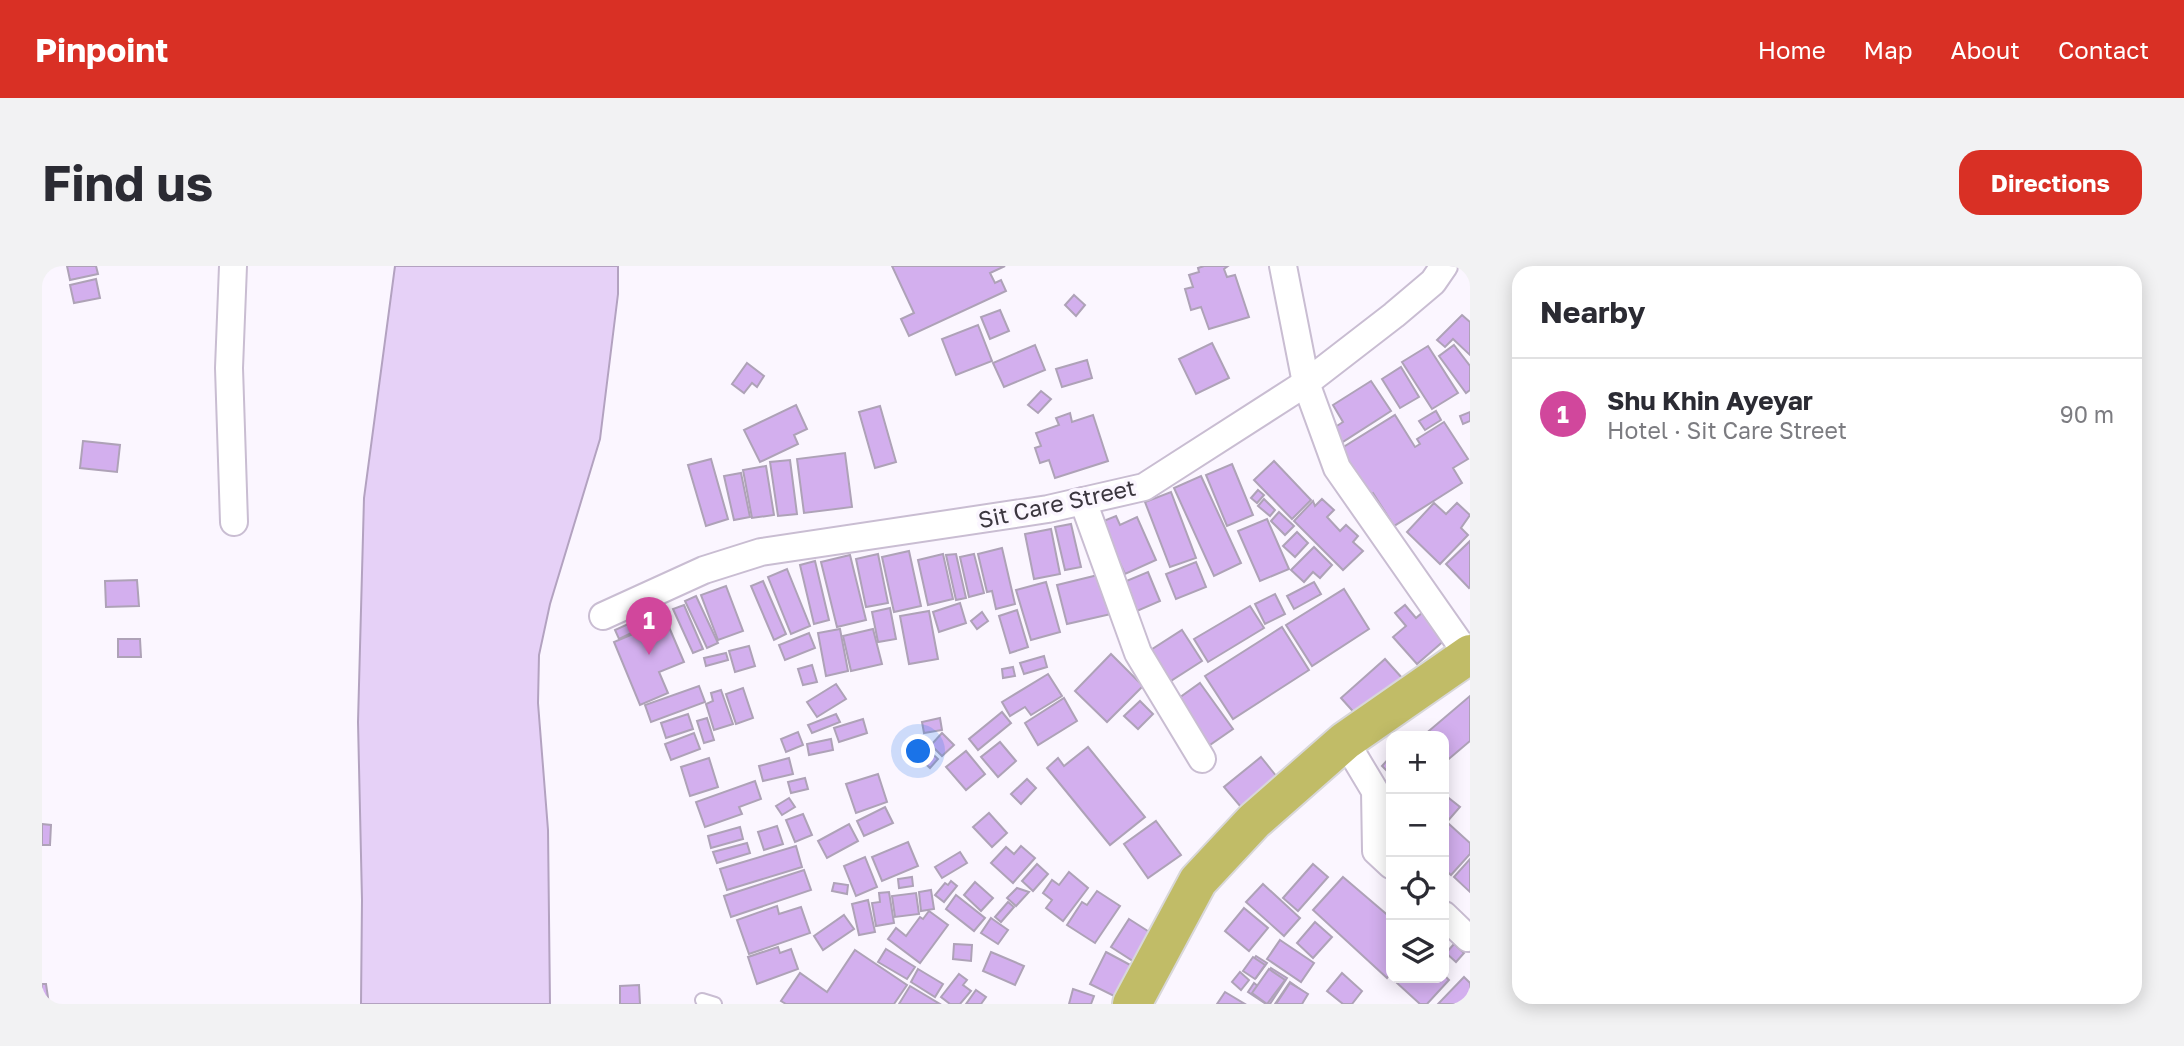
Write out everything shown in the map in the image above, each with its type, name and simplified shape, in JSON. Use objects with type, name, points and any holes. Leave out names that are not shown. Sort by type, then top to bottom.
[{"type":"main road","points":[[1132,1004],[1198,881],[1254,821],[1345,741],[1468,654]]},
{"type":"street","points":[[233,266],[229,380],[234,522]]},
{"type":"street","points":[[1283,266],[1306,383],[1337,468],[1468,654]]},
{"type":"street","name":"Sit Care Street","points":[[603,615],[704,570],[761,552],[985,520],[1144,487],[1306,383],[1394,316],[1433,282],[1444,266]]},
{"type":"street","points":[[1083,501],[1138,653],[1202,759]]},
{"type":"street","points":[[1345,741],[1375,791],[1376,851],[1386,860]]},
{"type":"street","points":[[1449,920],[1468,938]]},
{"type":"shaded area","points":[[395,266],[618,266],[618,294],[600,439],[550,604],[539,655],[538,703],[548,830],[550,1004],[361,1004],[362,900],[358,722],[364,498]]},
{"type":"building","points":[[67,266],[96,266],[98,274],[70,280]]},
{"type":"building","points":[[892,266],[1005,266],[990,273],[995,283],[1001,280],[1006,291],[909,336],[901,319],[914,313]]},
{"type":"building","points":[[1228,266],[1224,269],[1227,277],[1235,275],[1249,317],[1209,329],[1201,307],[1191,310],[1185,289],[1193,287],[1189,275],[1199,272],[1198,268]]},
{"type":"building","points":[[96,279],[100,298],[74,303],[70,285]]},
{"type":"building","points":[[1074,295],[1085,305],[1076,316],[1065,305]]},
{"type":"building","points":[[1000,310],[1009,331],[990,339],[981,317]]},
{"type":"building","points":[[1462,315],[1470,322],[1470,355],[1453,339],[1445,347],[1437,340]]},
{"type":"building","points":[[978,325],[992,361],[956,375],[942,339]]},
{"type":"building","points":[[1212,343],[1229,378],[1196,394],[1179,359]]},
{"type":"building","points":[[1035,345],[1045,370],[1004,387],[993,363]]},
{"type":"building","points":[[1454,345],[1470,366],[1470,390],[1466,393],[1439,356]]},
{"type":"building","points":[[1428,346],[1458,393],[1432,409],[1402,362]]},
{"type":"building","points":[[1087,360],[1092,378],[1062,387],[1056,369]]},
{"type":"building","points":[[747,363],[764,376],[757,387],[752,383],[744,393],[732,384]]},
{"type":"building","points":[[1401,367],[1419,397],[1400,408],[1382,379]]},
{"type":"building","points":[[1371,381],[1391,411],[1338,445],[1329,431],[1343,422],[1333,405]]},
{"type":"building","points":[[1041,391],[1051,399],[1038,413],[1028,405]]},
{"type":"building","points":[[796,405],[807,429],[794,435],[798,444],[760,462],[744,430]]},
{"type":"building","points":[[880,406],[896,462],[875,468],[859,412]]},
{"type":"building","points":[[1436,411],[1441,420],[1425,430],[1419,421]]},
{"type":"building","points":[[1470,412],[1470,421],[1463,424],[1460,416]]},
{"type":"building","points":[[1070,413],[1072,422],[1093,415],[1108,461],[1055,478],[1049,460],[1040,463],[1035,448],[1041,446],[1036,433],[1059,425],[1056,418]]},
{"type":"building","points":[[1395,415],[1415,447],[1420,444],[1417,439],[1444,422],[1468,459],[1453,468],[1462,483],[1394,526],[1373,493],[1366,497],[1337,451]]},
{"type":"building","points":[[83,441],[120,445],[117,472],[80,468]]},
{"type":"building","points":[[845,453],[852,507],[804,513],[797,459]]},
{"type":"building","points":[[711,459],[728,519],[706,526],[688,465]]},
{"type":"building","points":[[790,460],[797,514],[778,516],[770,462]]},
{"type":"building","points":[[1274,461],[1311,500],[1292,519],[1254,480]]},
{"type":"building","points":[[1232,464],[1253,515],[1227,526],[1206,475]]},
{"type":"building","points":[[766,466],[774,515],[752,518],[743,470]]},
{"type":"building","points":[[741,473],[750,517],[734,520],[724,476]]},
{"type":"building","points":[[1201,476],[1241,563],[1214,576],[1174,488]]},
{"type":"building","points":[[1258,490],[1264,495],[1257,503],[1251,498]]},
{"type":"building","points":[[1171,492],[1196,558],[1170,567],[1145,502]]},
{"type":"building","points":[[1264,499],[1275,510],[1270,516],[1258,506]]},
{"type":"building","points":[[1322,499],[1334,510],[1327,517],[1340,531],[1346,525],[1358,536],[1353,542],[1363,551],[1343,570],[1294,521],[1313,501],[1315,506]]},
{"type":"building","points":[[1434,503],[1446,514],[1457,503],[1470,515],[1461,528],[1468,535],[1440,564],[1407,532]]},
{"type":"building","points":[[1279,512],[1294,526],[1285,535],[1271,521]]},
{"type":"building","points":[[1116,516],[1120,525],[1137,517],[1156,560],[1125,574],[1101,522]]},
{"type":"building","points":[[1267,519],[1289,569],[1260,581],[1238,531]]},
{"type":"building","points":[[1071,524],[1081,567],[1065,570],[1055,527]]},
{"type":"building","points":[[1051,529],[1060,574],[1034,579],[1025,534]]},
{"type":"building","points":[[1297,532],[1308,543],[1295,557],[1283,546]]},
{"type":"building","points":[[1470,541],[1470,587],[1469,588],[1446,564]]},
{"type":"building","points":[[1314,547],[1332,565],[1320,578],[1313,572],[1304,582],[1291,570]]},
{"type":"building","points":[[1002,548],[1015,604],[996,609],[992,591],[987,592],[978,554]]},
{"type":"building","points":[[909,551],[921,606],[894,612],[882,557]]},
{"type":"building","points":[[878,554],[888,603],[866,607],[856,559]]},
{"type":"building","points":[[943,554],[953,599],[928,605],[918,560]]},
{"type":"building","points":[[956,554],[966,598],[956,600],[946,555]]},
{"type":"building","points":[[974,554],[984,593],[969,597],[960,557]]},
{"type":"building","points":[[850,555],[866,620],[837,627],[821,562]]},
{"type":"building","points":[[815,561],[829,620],[814,624],[800,565]]},
{"type":"building","points":[[1196,562],[1206,587],[1176,599],[1166,574]]},
{"type":"building","points":[[787,569],[810,626],[791,634],[768,577]]},
{"type":"building","points":[[1148,572],[1160,601],[1137,611],[1124,582]]},
{"type":"building","points":[[1102,574],[1111,614],[1067,624],[1057,585]]},
{"type":"building","points":[[137,580],[139,606],[106,607],[105,581]]},
{"type":"building","points":[[763,581],[786,634],[774,640],[751,586]]},
{"type":"building","points":[[1046,582],[1060,632],[1031,640],[1016,590]]},
{"type":"building","points":[[1314,582],[1321,594],[1294,609],[1287,596]]},
{"type":"building","points":[[726,586],[743,631],[718,640],[701,595]]},
{"type":"building","points":[[1344,589],[1369,629],[1312,666],[1286,625]]},
{"type":"building","points":[[1275,594],[1285,614],[1265,624],[1255,604]]},
{"type":"building","points":[[696,596],[718,643],[707,648],[685,601]]},
{"type":"building","points":[[960,603],[966,623],[939,632],[933,612]]},
{"type":"building","points":[[684,605],[703,649],[693,653],[673,609]]},
{"type":"building","points":[[1405,605],[1416,618],[1423,612],[1446,639],[1417,664],[1393,637],[1406,626],[1395,613]]},
{"type":"building","points":[[1250,606],[1264,628],[1208,662],[1194,639]]},
{"type":"building","points":[[890,608],[896,639],[878,642],[872,612]]},
{"type":"building","points":[[661,609],[665,617],[619,639],[615,630]]},
{"type":"building","points":[[1017,610],[1028,647],[1010,653],[999,616]]},
{"type":"building","points":[[929,611],[938,659],[909,664],[900,616]]},
{"type":"building","points":[[982,612],[988,621],[977,629],[971,621]]},
{"type":"building","points":[[666,620],[684,662],[659,672],[668,693],[640,705],[614,642]]},
{"type":"building","points":[[1282,627],[1309,670],[1233,719],[1205,676]]},
{"type":"building","points":[[840,629],[848,671],[826,676],[818,633]]},
{"type":"building","points":[[873,629],[882,664],[851,671],[843,636]]},
{"type":"building","points":[[1182,630],[1202,661],[1166,684],[1146,653]]},
{"type":"building","points":[[809,633],[815,648],[785,660],[779,645]]},
{"type":"building","points":[[118,639],[140,639],[141,657],[118,657]]},
{"type":"building","points":[[749,646],[755,666],[735,672],[729,651]]},
{"type":"building","points":[[726,653],[728,660],[706,666],[704,658]]},
{"type":"building","points":[[1111,654],[1143,686],[1107,722],[1075,691]]},
{"type":"building","points":[[1044,656],[1047,667],[1024,674],[1020,663]]},
{"type":"building","points":[[1385,659],[1403,679],[1359,718],[1341,698]]},
{"type":"building","points":[[812,665],[817,682],[803,685],[798,669]]},
{"type":"building","points":[[1013,667],[1015,676],[1003,678],[1002,669]]},
{"type":"building","points":[[1048,674],[1062,696],[1031,715],[1025,707],[1010,716],[1002,702]]},
{"type":"building","points":[[1200,683],[1233,729],[1204,749],[1172,703]]},
{"type":"building","points":[[836,684],[846,699],[817,717],[807,702]]},
{"type":"building","points":[[699,686],[705,702],[651,722],[645,705]]},
{"type":"building","points":[[743,688],[753,718],[736,724],[726,694]]},
{"type":"building","points":[[721,690],[733,724],[714,730],[706,704],[713,701],[711,693]]},
{"type":"building","points":[[1470,696],[1470,741],[1449,759],[1449,731],[1429,731]]},
{"type":"building","points":[[1064,698],[1077,721],[1038,745],[1025,723]]},
{"type":"building","points":[[1140,701],[1153,714],[1138,729],[1124,716]]},
{"type":"building","points":[[1002,712],[1011,723],[978,750],[969,739]]},
{"type":"building","points":[[688,714],[693,729],[666,738],[661,723]]},
{"type":"building","points":[[836,714],[840,722],[812,733],[808,725]]},
{"type":"building","points":[[707,718],[714,740],[704,743],[697,721]]},
{"type":"building","points":[[940,718],[942,730],[924,733],[922,722]]},
{"type":"building","points":[[863,719],[867,733],[839,742],[834,728]]},
{"type":"building","points":[[798,732],[803,745],[786,752],[781,739]]},
{"type":"building","points":[[694,733],[700,749],[671,760],[665,744]]},
{"type":"building","points":[[942,733],[954,745],[942,756],[931,745]]},
{"type":"building","points":[[831,739],[833,750],[809,755],[807,744]]},
{"type":"building","points":[[1000,742],[1016,761],[998,777],[981,757]]},
{"type":"building","points":[[923,745],[938,759],[930,768],[915,754]]},
{"type":"building","points":[[1088,747],[1145,817],[1110,845],[1047,768],[1058,758],[1064,766]]},
{"type":"building","points":[[966,751],[985,774],[966,790],[946,767]]},
{"type":"building","points":[[1261,757],[1277,777],[1241,807],[1224,787]]},
{"type":"building","points":[[709,758],[718,787],[690,796],[681,767]]},
{"type":"building","points":[[789,758],[793,774],[763,781],[759,766]]},
{"type":"building","points":[[878,774],[887,802],[856,813],[846,784]]},
{"type":"building","points":[[805,778],[808,789],[791,793],[788,782]]},
{"type":"building","points":[[1027,779],[1036,788],[1021,804],[1011,794]]},
{"type":"building","points":[[755,781],[761,799],[739,807],[742,814],[705,827],[696,802]]},
{"type":"building","points":[[789,798],[795,807],[782,815],[776,806]]},
{"type":"building","points":[[1449,798],[1460,807],[1449,820]]},
{"type":"building","points":[[885,807],[893,823],[864,836],[857,821]]},
{"type":"building","points":[[989,813],[1007,833],[992,847],[973,827]]},
{"type":"building","points":[[803,814],[812,835],[795,842],[786,820]]},
{"type":"building","points":[[1156,821],[1181,855],[1148,878],[1124,844]]},
{"type":"building","points":[[42,824],[51,825],[50,845],[42,845]]},
{"type":"building","points":[[849,824],[858,841],[827,858],[818,841]]},
{"type":"building","points":[[1449,824],[1470,843],[1470,854],[1451,875]]},
{"type":"building","points":[[777,826],[783,844],[764,850],[758,832]]},
{"type":"building","points":[[740,827],[743,839],[711,848],[708,836]]},
{"type":"building","points":[[908,842],[918,866],[882,881],[872,857]]},
{"type":"building","points":[[747,843],[750,853],[717,863],[713,852]]},
{"type":"building","points":[[796,846],[802,867],[727,890],[720,869]]},
{"type":"building","points":[[1021,846],[1035,858],[1013,883],[991,863],[1006,847],[1014,854]]},
{"type":"building","points":[[960,852],[967,863],[942,878],[935,867]]},
{"type":"building","points":[[865,857],[877,887],[856,896],[844,866]]},
{"type":"building","points":[[1470,859],[1470,892],[1454,877]]},
{"type":"building","points":[[1037,864],[1048,874],[1033,891],[1022,881]]},
{"type":"building","points":[[1313,864],[1328,877],[1298,911],[1283,898]]},
{"type":"building","points":[[804,870],[811,890],[731,917],[724,896]]},
{"type":"building","points":[[1069,872],[1088,888],[1063,921],[1046,908],[1052,900],[1043,893],[1052,880],[1059,885]]},
{"type":"building","points":[[912,877],[913,886],[899,888],[898,879]]},
{"type":"building","points":[[1343,877],[1386,914],[1386,977],[1313,910]]},
{"type":"building","points":[[951,881],[957,886],[944,902],[935,895],[945,883],[948,885]]},
{"type":"building","points":[[975,882],[993,898],[981,911],[964,895]]},
{"type":"building","points":[[834,883],[848,885],[847,894],[832,891]]},
{"type":"building","points":[[1263,884],[1300,918],[1284,936],[1246,902]]},
{"type":"building","points":[[1017,888],[1029,892],[1016,906],[1007,898]]},
{"type":"building","points":[[931,890],[934,909],[921,911],[919,892]]},
{"type":"building","points":[[1097,891],[1120,906],[1095,943],[1067,925],[1082,902],[1087,905]]},
{"type":"building","points":[[889,892],[894,923],[876,926],[872,903],[880,902],[879,893]]},
{"type":"building","points":[[916,893],[919,914],[895,917],[892,896]]},
{"type":"building","points":[[956,895],[985,918],[974,931],[946,909]]},
{"type":"building","points":[[868,900],[875,932],[859,935],[852,904]]},
{"type":"building","points":[[1008,902],[1014,907],[1001,922],[995,917]]},
{"type":"building","points":[[777,906],[779,914],[801,907],[810,933],[749,954],[737,920]]},
{"type":"building","points":[[1244,908],[1268,928],[1249,951],[1225,931]]},
{"type":"building","points":[[929,911],[948,925],[920,963],[888,939],[896,928],[906,936],[920,917],[923,919]]},
{"type":"building","points":[[844,915],[854,929],[823,950],[814,936]]},
{"type":"building","points":[[991,918],[1008,930],[998,944],[981,933]]},
{"type":"building","points":[[1129,919],[1154,935],[1136,963],[1111,947]]},
{"type":"building","points":[[1315,922],[1332,937],[1313,958],[1297,943]]},
{"type":"building","points":[[1280,940],[1314,963],[1301,982],[1267,959]]},
{"type":"building","points":[[954,944],[972,945],[971,961],[953,959]]},
{"type":"building","points":[[1454,944],[1464,953],[1456,962],[1449,956],[1449,950]]},
{"type":"building","points":[[778,947],[780,953],[791,949],[798,969],[757,984],[748,957]]},
{"type":"building","points":[[886,949],[915,967],[907,979],[878,962]]},
{"type":"building","points":[[855,950],[907,985],[894,1004],[786,1004],[781,1001],[800,973],[827,992]]},
{"type":"building","points":[[991,952],[1024,966],[1015,985],[983,971]]},
{"type":"building","points":[[1106,952],[1134,967],[1118,998],[1090,984]]},
{"type":"building","points":[[1256,956],[1267,963],[1256,978],[1245,971]]},
{"type":"building","points":[[1253,957],[1265,965],[1255,979],[1243,971]]},
{"type":"building","points":[[1271,968],[1287,978],[1270,1004],[1266,1004],[1248,992],[1254,983],[1259,987]]},
{"type":"building","points":[[918,969],[943,984],[935,997],[911,982]]},
{"type":"building","points":[[1269,969],[1285,980],[1267,1004],[1252,993]]},
{"type":"building","points":[[1240,972],[1249,980],[1241,990],[1232,982]]},
{"type":"building","points":[[1342,973],[1362,991],[1352,1004],[1343,1004],[1327,991]]},
{"type":"building","points":[[959,974],[967,980],[963,985],[971,991],[960,1004],[950,1004],[941,997]]},
{"type":"building","points":[[1464,977],[1470,983],[1470,1004],[1438,1004]]},
{"type":"building","points":[[1290,982],[1307,994],[1301,1004],[1275,1004]]},
{"type":"building","points":[[1290,983],[1308,994],[1302,1004],[1276,1004]]},
{"type":"building","points":[[1397,983],[1446,983],[1427,1004],[1420,1004]]},
{"type":"building","points":[[42,984],[46,984],[49,1004],[42,1004]]},
{"type":"building","points":[[639,985],[640,1004],[620,1004],[620,986]]},
{"type":"building","points":[[910,986],[940,1004],[899,1004]]},
{"type":"building","points":[[1073,989],[1094,996],[1091,1004],[1069,1004]]},
{"type":"building","points":[[976,990],[986,997],[981,1004],[966,1004]]},
{"type":"building","points":[[1225,992],[1245,1004],[1217,1004]]},
{"type":"place","name":"Shu Khin Ayeyar","points":[[649,655]]}]
